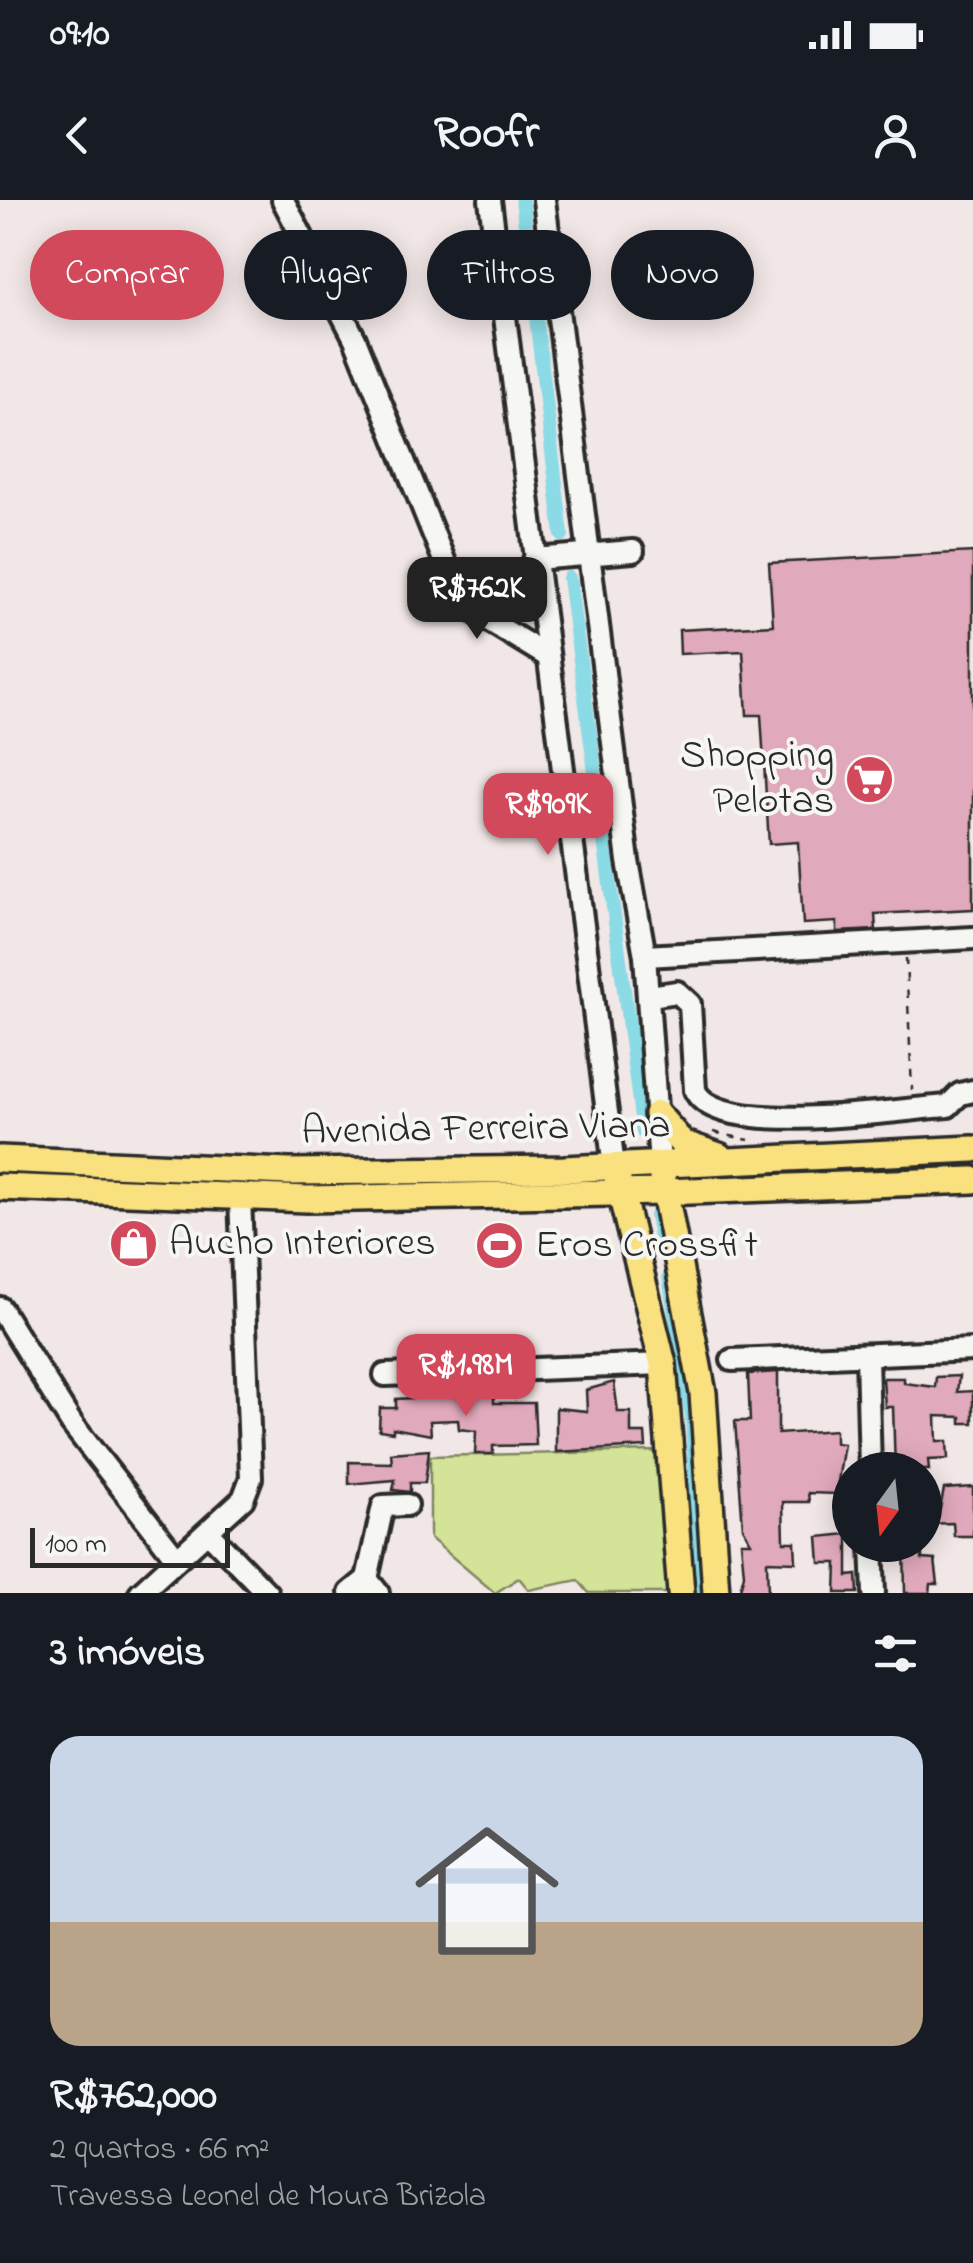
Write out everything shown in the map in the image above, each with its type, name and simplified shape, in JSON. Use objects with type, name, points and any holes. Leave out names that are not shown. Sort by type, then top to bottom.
[{"type":"main road","points":[[656,1114],[682,1143],[733,1160]]},
{"type":"main road","name":"Avenida Ferreira Viana","points":[[0,1159],[290,1172],[614,1167],[973,1149]]},
{"type":"main road","points":[[660,1164],[676,1267],[703,1393],[716,1593]]},
{"type":"main road","points":[[614,1167],[663,1364],[681,1593]]},
{"type":"main road","name":"Avenida Ferreira Viana","points":[[0,1187],[240,1196],[620,1193],[973,1180]]},
{"type":"main road","points":[[640,1270],[676,1267]]},
{"type":"street","points":[[490,200],[542,559],[547,656],[614,1167]]},
{"type":"street","points":[[544,200],[586,554],[628,861],[646,956],[660,1164]]},
{"type":"street","points":[[294,204],[356,339],[453,584],[470,608],[547,656]]},
{"type":"street","points":[[542,559],[633,551]]},
{"type":"street","points":[[453,584],[479,607],[502,611],[519,594],[542,559]]},
{"type":"street","points":[[646,956],[973,938]]},
{"type":"street","points":[[650,996],[677,992],[690,1004],[695,1090],[711,1110],[744,1118],[973,1104]]},
{"type":"street","points":[[948,1106],[960,1094],[973,1091]]},
{"type":"street","points":[[140,1593],[243,1498],[251,1478],[240,1196]]},
{"type":"street","points":[[0,1308],[72,1424],[177,1560]]},
{"type":"street","points":[[732,1360],[973,1350]]},
{"type":"street","points":[[867,1355],[870,1452]]},
{"type":"street","points":[[385,1375],[663,1364]]},
{"type":"street","points":[[365,1588],[382,1506],[407,1505]]},
{"type":"street","points":[[208,1532],[266,1593]]},
{"type":"street","points":[[873,1562],[874,1593]]},
{"type":"path","points":[[905,942],[913,1108]]},
{"type":"green space","points":[[656,1451],[670,1593],[589,1593],[578,1580],[529,1590],[519,1578],[495,1593],[430,1538],[430,1456]]},
{"type":"building","name":"Shopping Pelotas","points":[[973,552],[973,909],[875,914],[876,930],[837,932],[837,922],[803,924],[798,842],[769,844],[761,715],[747,715],[743,651],[680,654],[679,630],[773,625],[769,563]]},
{"type":"building","points":[[778,1372],[778,1434],[835,1430],[835,1443],[844,1444],[843,1452],[832,1452],[832,1494],[808,1493],[809,1502],[783,1502],[784,1542],[795,1542],[796,1562],[767,1561],[768,1593],[739,1593],[744,1574],[741,1542],[751,1542],[743,1528],[735,1421],[750,1421],[748,1374]]},
{"type":"building","points":[[959,1376],[957,1392],[973,1391],[973,1423],[961,1423],[961,1417],[936,1416],[937,1441],[947,1441],[948,1459],[942,1459],[942,1452],[894,1452],[893,1407],[885,1407],[883,1378],[904,1378],[904,1383],[935,1387],[936,1377]]},
{"type":"building","points":[[614,1382],[618,1412],[631,1412],[631,1433],[645,1433],[646,1447],[556,1452],[556,1408],[587,1411],[586,1390]]},
{"type":"building","points":[[494,1393],[494,1403],[534,1403],[536,1445],[493,1446],[493,1454],[475,1454],[476,1431],[459,1429],[458,1420],[430,1421],[431,1435],[393,1428],[393,1432],[379,1430],[380,1408],[396,1408],[396,1399]]},
{"type":"building","points":[[429,1450],[425,1483],[410,1483],[410,1492],[393,1490],[395,1480],[349,1484],[349,1462],[392,1463],[391,1453]]},
{"type":"building","points":[[973,1487],[973,1536],[954,1536],[953,1523],[942,1523],[944,1489]]},
{"type":"building","points":[[832,1536],[832,1562],[848,1562],[848,1576],[857,1575],[858,1593],[836,1593],[837,1563],[820,1563],[818,1537]]},
{"type":"building","points":[[904,1562],[935,1562],[938,1584],[931,1584],[930,1593],[905,1593]]},
{"type":"waterway","points":[[522,200],[562,535]]},
{"type":"waterway","points":[[569,578],[643,1132]]},
{"type":"waterway","points":[[656,1216],[663,1252]]},
{"type":"waterway","points":[[669,1277],[692,1417],[701,1593]]},
{"type":"place","name":"Shopping Pelotas","points":[[869,779]]},
{"type":"place","name":"Aucho Interiores","points":[[134,1244]]},
{"type":"place","name":"Eros Crossfit","points":[[500,1246]]}]
